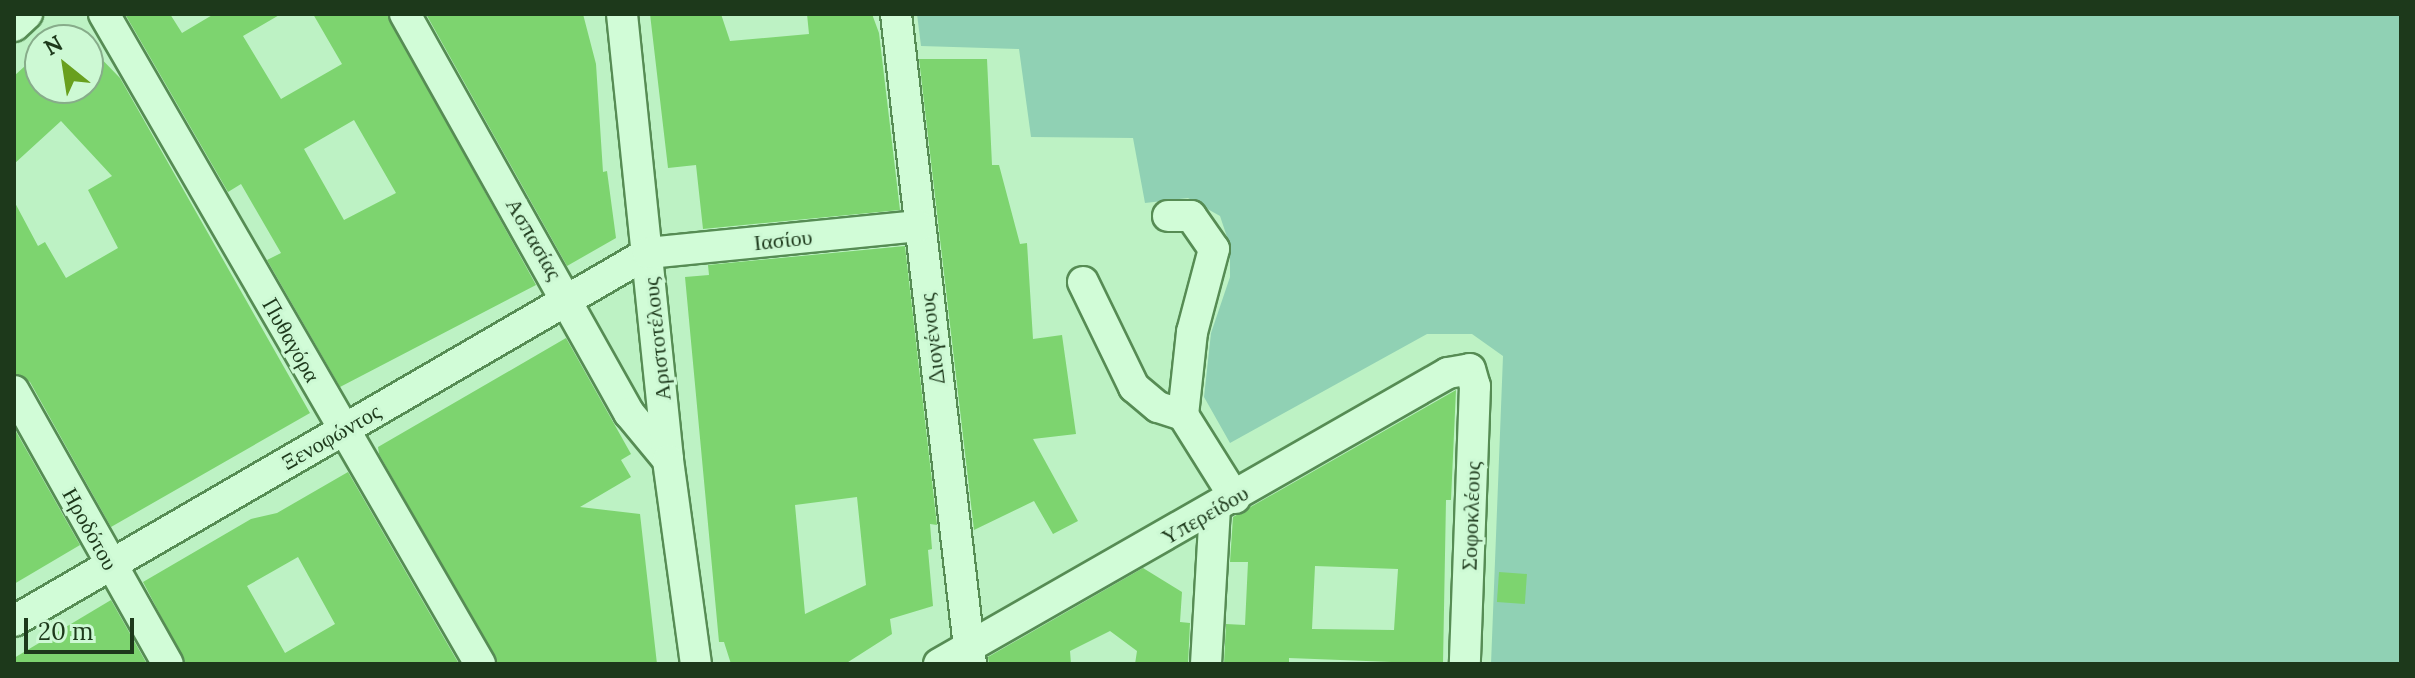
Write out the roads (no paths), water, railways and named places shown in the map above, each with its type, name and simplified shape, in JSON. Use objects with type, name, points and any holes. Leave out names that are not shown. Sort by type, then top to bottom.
[{"type":"street","points":[[14,26],[27,14]]},
{"type":"street","name":"Πυθαγόρα","points":[[104,14],[342,431],[480,664]]},
{"type":"street","name":"Ασπασίας","points":[[405,14],[568,299],[629,413],[668,460]]},
{"type":"street","name":"Αριστοτέλους","points":[[622,14],[668,460],[696,664]]},
{"type":"street","name":"Διογένους","points":[[896,14],[971,656]]},
{"type":"street","points":[[1168,216],[1191,216],[1214,249],[1192,332],[1183,415],[1225,504],[1206,664]]},
{"type":"street","name":"Ιασίου","points":[[648,253],[919,226]]},
{"type":"street","name":"Ξενοφώντος","points":[[14,621],[648,253]]},
{"type":"street","points":[[1083,282],[1134,387],[1158,407],[1183,415]]},
{"type":"street","name":"Υπερείδου","points":[[939,664],[971,656],[1448,373],[1470,369]]},
{"type":"street","name":"Σοφοκλέους","points":[[1465,664],[1475,386],[1470,369]]},
{"type":"street","name":"Ηροδότου","points":[[14,391],[168,664]]}]
